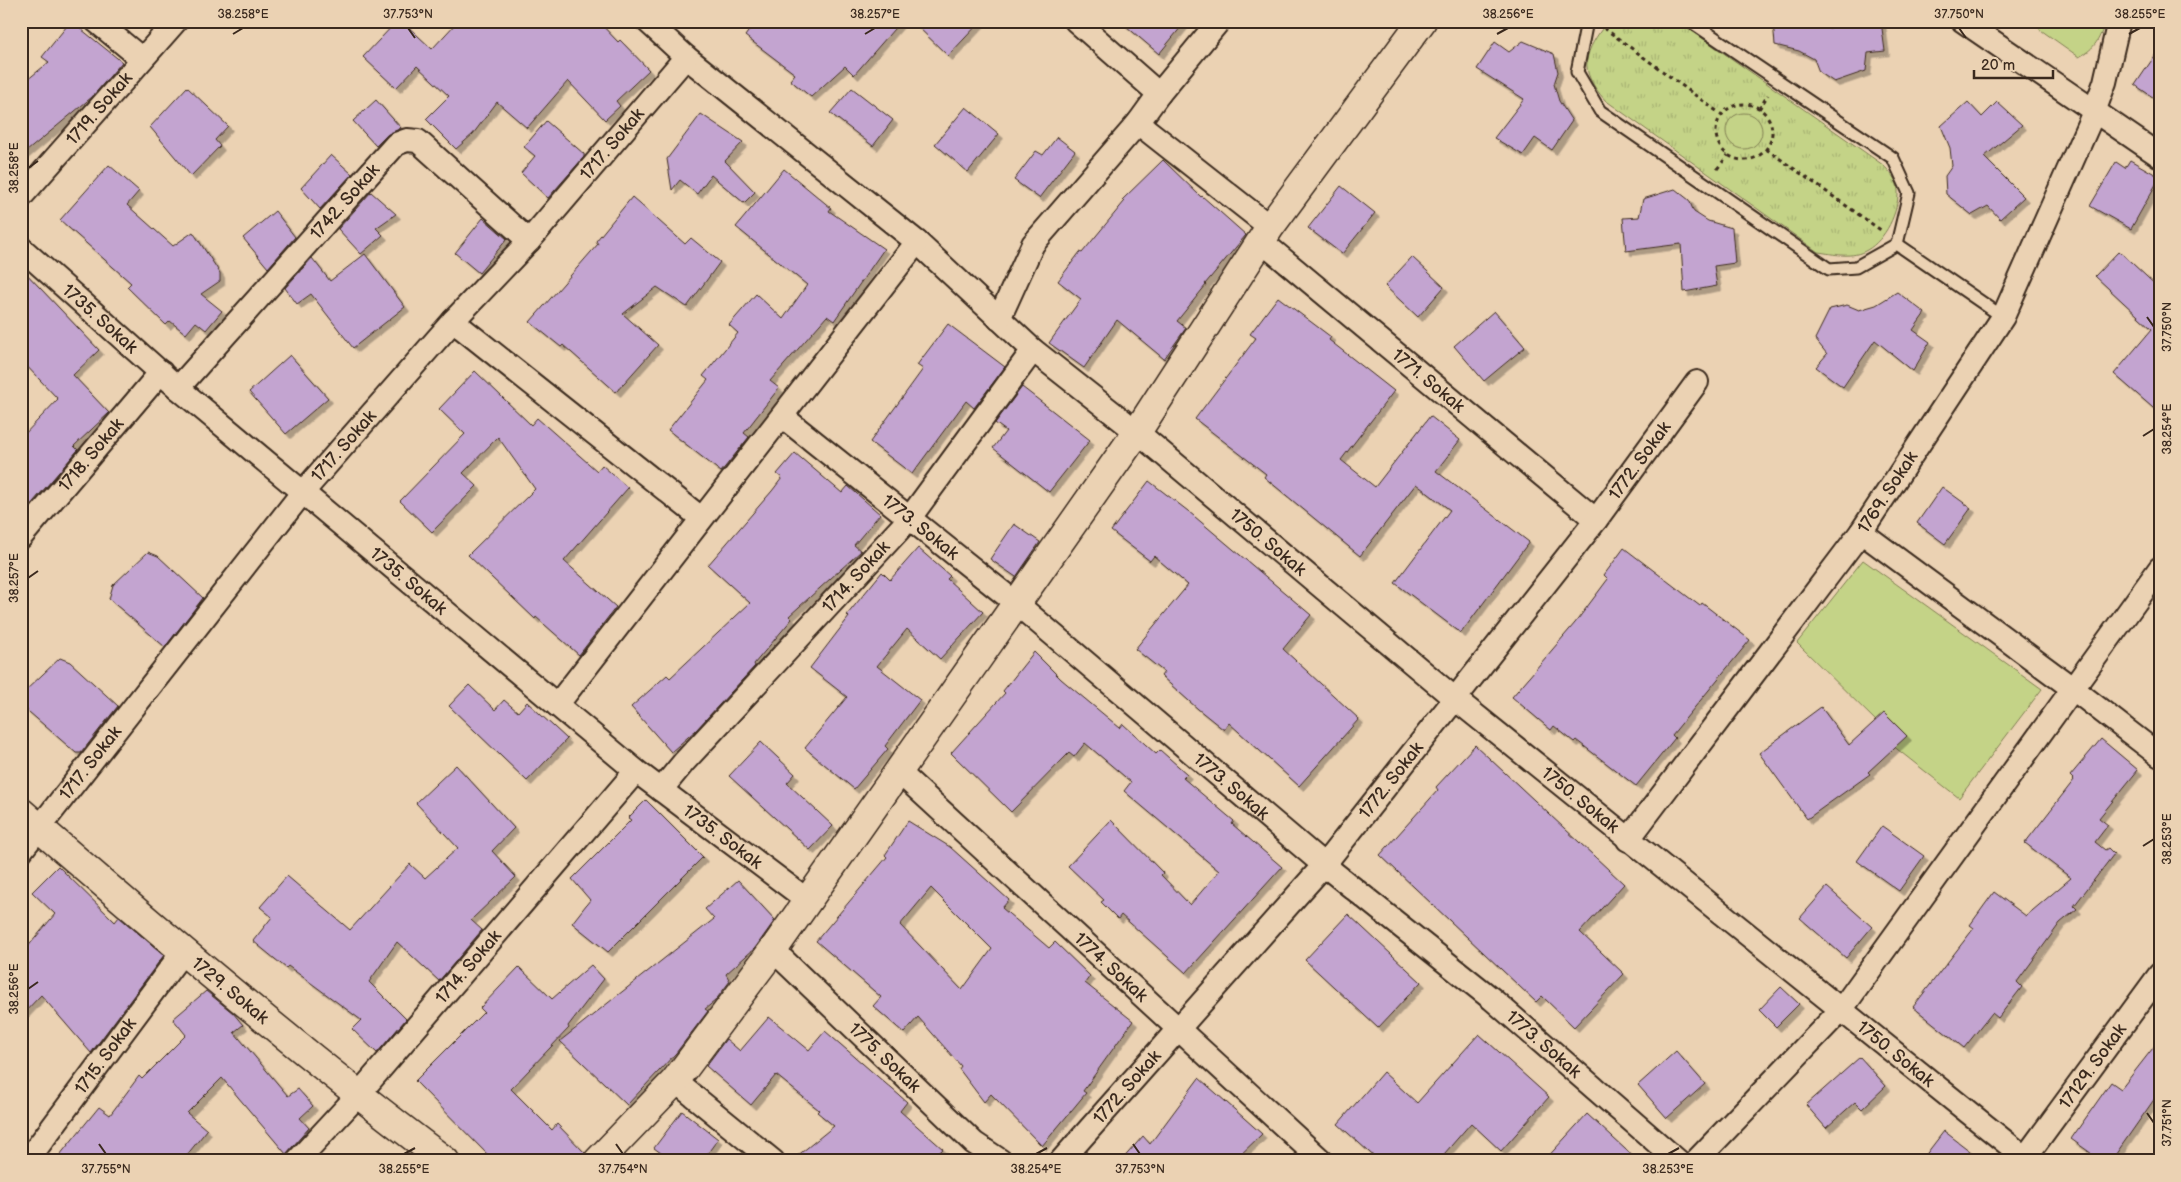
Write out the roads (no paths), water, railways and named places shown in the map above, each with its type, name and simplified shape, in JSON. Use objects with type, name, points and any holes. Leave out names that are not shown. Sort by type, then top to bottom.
[{"type":"street","points":[[96,21],[142,59]]},
{"type":"street","name":"1719. Sokak","points":[[21,197],[176,21]]},
{"type":"street","name":"1750. Sokak","points":[[647,21],[686,57],[917,242],[1033,350],[1137,432],[1454,698],[1628,840],[2027,1159]]},
{"type":"street","points":[[1076,21],[1159,94]]},
{"type":"street","points":[[999,320],[1033,244],[1138,123],[1159,94],[1219,21]]},
{"type":"street","points":[[598,1161],[675,1081],[773,950],[1018,604],[1137,432],[1266,234],[1422,21]]},
{"type":"street","points":[[1962,21],[2160,156]]},
{"type":"street","name":"1769. Sokak","points":[[1628,840],[1861,532],[2003,318],[2094,112],[2105,82],[2119,21]]},
{"type":"street","name":"1717. Sokak","points":[[21,851],[30,819],[302,493],[453,321],[529,241],[686,57]]},
{"type":"street","name":"1771. Sokak","points":[[1138,123],[1596,520]]},
{"type":"street","name":"1742. Sokak","points":[[178,388],[396,144],[407,140],[418,140],[529,241]]},
{"type":"street","points":[[556,705],[701,518],[783,417],[917,242]]},
{"type":"street","name":"1735. Sokak","points":[[21,248],[178,388],[556,705],[636,771],[808,900]]},
{"type":"street","points":[[453,321],[701,518]]},
{"type":"street","name":"1714. Sokak","points":[[661,790],[684,762],[909,519],[1033,350]]},
{"type":"street","name":"1718. Sokak","points":[[21,538],[161,372]]},
{"type":"street","name":"1772. Sokak","points":[[1061,1161],[1180,1030],[1324,865],[1596,520],[1697,382]]},
{"type":"street","name":"1773. Sokak","points":[[783,417],[1018,604],[1324,865],[1492,999],[1678,1161]]},
{"type":"street","points":[[1861,532],[2072,688],[2160,756]]},
{"type":"street","points":[[1696,1161],[1841,1010],[2160,568]]},
{"type":"street","name":"1714. Sokak","points":[[297,1161],[358,1095],[636,771]]},
{"type":"street","name":"1774. Sokak","points":[[899,772],[1322,1161]]},
{"type":"street","name":"1729. Sokak","points":[[30,819],[358,1095],[445,1161]]},
{"type":"street","name":"1715. Sokak","points":[[27,1161],[184,950]]},
{"type":"street","name":"1775. Sokak","points":[[773,950],[974,1143],[1001,1161]]},
{"type":"street","name":"17129. Sokak","points":[[2027,1159],[2160,974]]},
{"type":"street","points":[[675,1081],[773,1161]]},
{"type":"lane","points":[[1587,21],[1577,72],[1600,111],[1829,269],[1856,267],[1897,244],[1909,193],[1893,158],[1690,21]]},
{"type":"lane","points":[[1897,244],[2003,318]]}]
